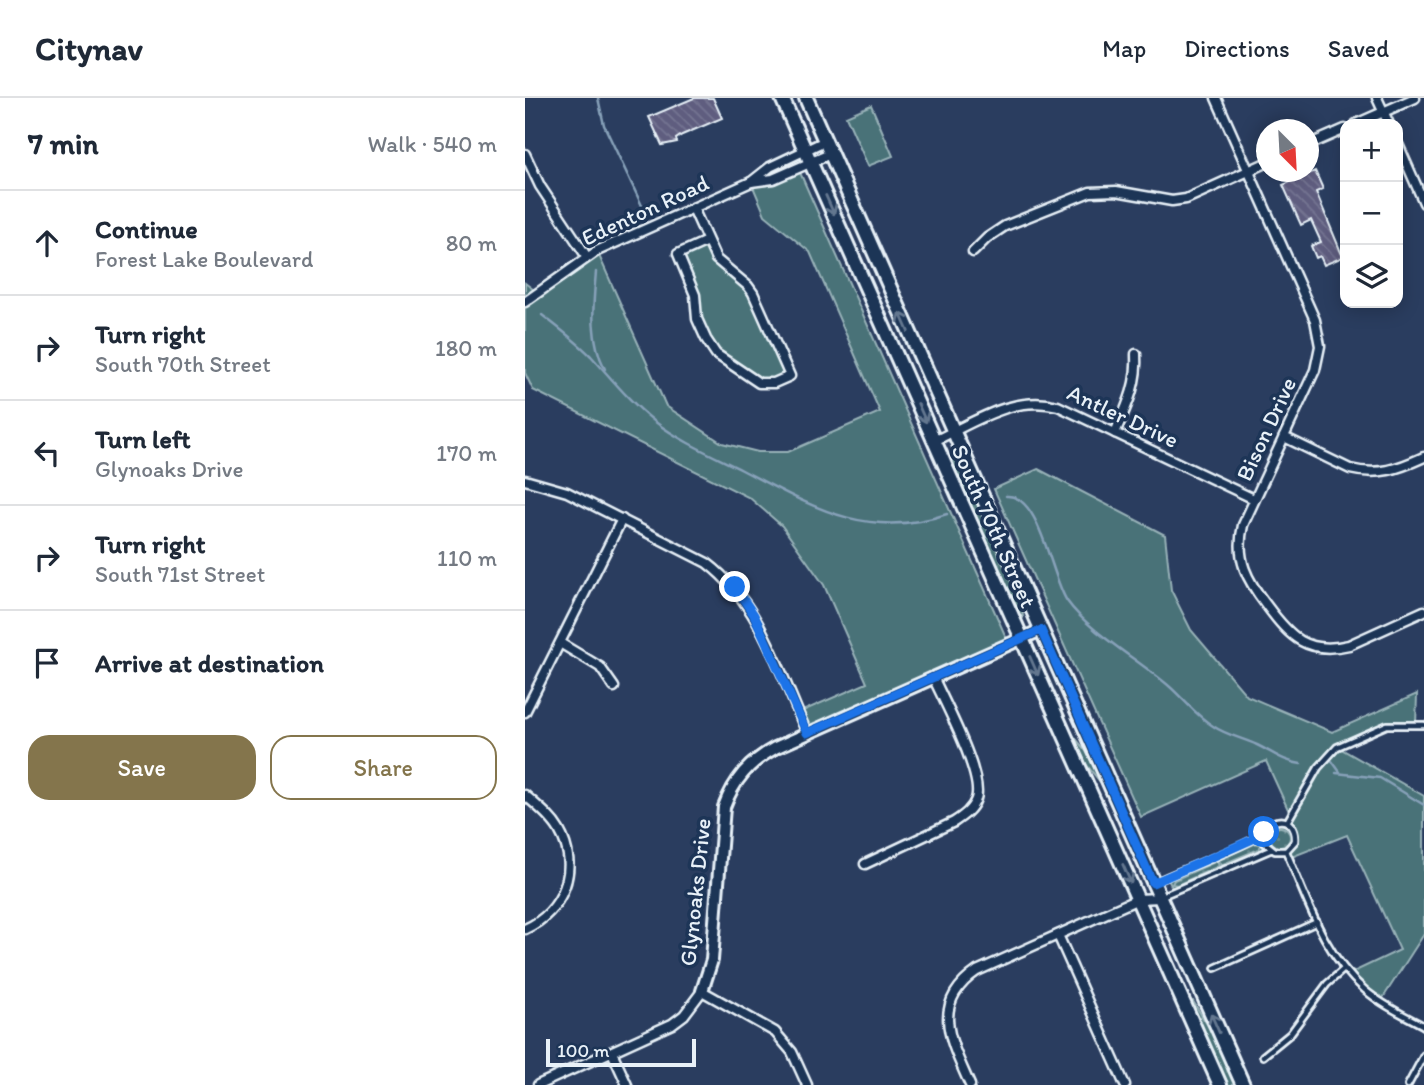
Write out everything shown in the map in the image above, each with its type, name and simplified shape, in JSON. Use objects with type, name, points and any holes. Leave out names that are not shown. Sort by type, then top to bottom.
[{"type":"main road","name":"South 70th Street","points":[[782,98],[1220,1085]]},
{"type":"main road","name":"South 70th Street","points":[[806,98],[1243,1085]]},
{"type":"street","name":"Bison Drive","points":[[1216,98],[1315,320],[1320,346],[1315,370],[1243,525],[1240,537],[1241,561],[1250,584],[1283,628],[1292,636],[1315,647],[1336,648],[1349,645],[1424,611]]},
{"type":"street","points":[[1377,98],[1387,119]]},
{"type":"street","points":[[1368,119],[1415,98]]},
{"type":"street","points":[[1319,140],[1340,131]]},
{"type":"street","name":"Edenton Road","points":[[525,302],[587,257],[751,182],[770,167],[825,141]]},
{"type":"street","name":"Edenton Road","points":[[751,182],[765,181],[830,154]]},
{"type":"street","points":[[525,155],[540,186],[587,257]]},
{"type":"street","points":[[1403,155],[1424,203]]},
{"type":"street","points":[[973,252],[1005,226],[1090,192],[1115,191],[1172,201],[1187,199],[1256,167]]},
{"type":"street","points":[[693,208],[708,241],[716,259],[754,293],[790,376],[774,383],[759,383],[725,361],[710,347],[697,319],[694,290],[678,254],[708,241]]},
{"type":"street","points":[[1115,433],[1133,393],[1137,372],[1136,354]]},
{"type":"street","name":"Antler Drive","points":[[934,441],[1007,407],[1034,402],[1058,406],[1254,499]]},
{"type":"street","points":[[1284,437],[1350,469],[1362,472],[1389,471],[1424,457]]},
{"type":"street","points":[[525,480],[567,492],[622,519],[707,563],[735,587],[754,615],[807,733]]},
{"type":"street","points":[[525,712],[622,519]]},
{"type":"street","name":"Glynoaks Drive","points":[[538,1085],[672,1024],[684,1015],[702,991],[712,960],[722,820],[730,792],[745,769],[757,758],[807,733],[1041,630]]},
{"type":"street","points":[[560,643],[600,667],[614,687]]},
{"type":"street","points":[[865,864],[954,822],[965,814],[976,799],[975,779],[970,761],[933,677]]},
{"type":"street","points":[[525,795],[558,828],[564,840],[569,864],[565,889],[559,900],[545,917],[525,929]]},
{"type":"street","points":[[1138,899],[1153,883]]},
{"type":"street","points":[[970,1085],[947,1027],[953,995],[967,978],[977,971],[1138,899],[1160,898]]},
{"type":"street","points":[[1058,935],[1125,1085]]},
{"type":"street","points":[[702,991],[775,1032],[792,1052],[807,1085]]},
{"type":"street","points":[[612,1052],[627,1085]]},
{"type":"lane","points":[[1287,822],[1318,768],[1337,747],[1387,725],[1424,725]]},
{"type":"lane","points":[[1153,883],[1253,839],[1274,822],[1287,822],[1294,830],[1293,845],[1286,851],[1271,850],[1265,843],[1264,832]]},
{"type":"lane","points":[[1160,898],[1271,850]]},
{"type":"lane","points":[[1286,851],[1332,952],[1344,969],[1381,1002],[1424,1026]]},
{"type":"lane","points":[[1215,968],[1318,922]]},
{"type":"lane","points":[[1263,1056],[1290,1034],[1327,984],[1344,969]]},
{"type":"lane","points":[[1408,1085],[1424,1055]]},
{"type":"green space","points":[[871,105],[893,156],[868,166],[846,116]]},
{"type":"green space","points":[[798,168],[1009,644],[807,733],[798,713],[867,683],[824,585],[782,526],[750,498],[533,390],[525,373],[525,283],[538,293],[597,251],[666,406],[722,443],[758,452],[788,452],[880,412],[810,252],[765,215],[751,182]]},
{"type":"green space","points":[[707,241],[712,250],[748,286],[790,376],[767,384],[716,354],[706,339],[696,300],[678,254]]},
{"type":"green space","points":[[954,451],[1022,604],[1021,619],[957,474],[952,457]]},
{"type":"green space","points":[[1038,469],[1165,535],[1171,590],[1191,630],[1247,696],[1332,732],[1417,694],[1416,725],[1387,725],[1338,747],[1424,796],[1424,934],[1381,1001],[1349,974],[1400,950],[1347,835],[1289,858],[1286,851],[1271,850],[1174,892],[1167,877],[1253,839],[1271,823],[1287,822],[1291,816],[1266,761],[1141,817],[994,489]]},
{"type":"green space","points":[[1072,734],[1086,751],[1104,787],[1086,764]]},
{"type":"green space","points":[[1280,827],[1287,830],[1290,837],[1287,844],[1280,847],[1273,844],[1270,837],[1273,830]]},
{"type":"green space","points":[[1256,843],[1261,845],[1259,849],[1221,865],[1219,860]]},
{"type":"green space","points":[[1217,861],[1219,866],[1177,885],[1172,884],[1174,880]]},
{"type":"green space","points":[[1193,1001],[1214,1036],[1236,1085],[1228,1085],[1191,1002]]},
{"type":"building","points":[[694,98],[713,98],[722,118],[682,135],[676,139],[677,142],[662,145],[649,117]]},
{"type":"building","points":[[1319,180],[1323,189],[1316,192],[1340,250],[1340,258],[1324,265],[1320,256],[1316,258],[1311,246],[1321,242],[1311,220],[1301,225],[1283,185]]},
{"type":"waterway","points":[[598,98],[604,125],[644,210]]},
{"type":"waterway","points":[[596,272],[594,334],[605,369]]},
{"type":"waterway","points":[[542,315],[585,350],[654,421],[685,441],[792,496],[840,516],[865,521],[891,524],[947,514]]},
{"type":"waterway","points":[[1006,496],[1018,499],[1028,508],[1043,538],[1067,601],[1088,623],[1169,686],[1207,722],[1223,732],[1301,764]]},
{"type":"waterway","points":[[1332,761],[1340,772]]},
{"type":"waterway","points":[[1336,773],[1380,778],[1424,805]]},
{"type":"route","points":[[735,587],[754,615],[807,733],[1041,630],[1153,883],[1264,832]]}]
